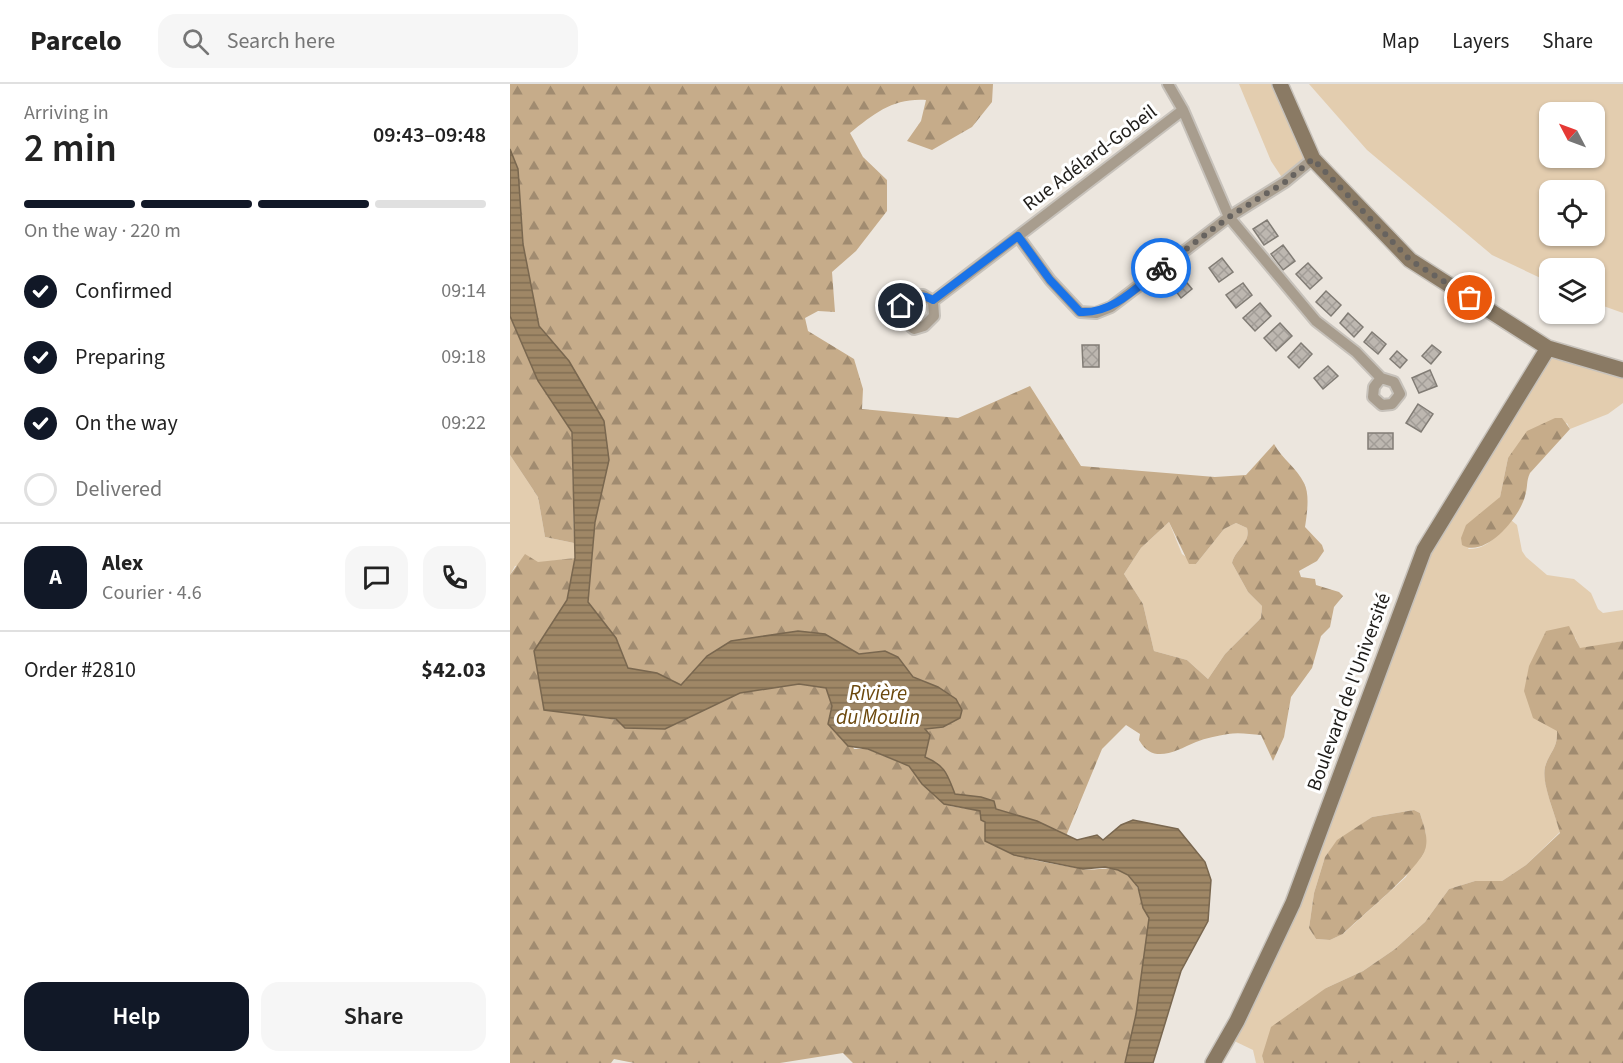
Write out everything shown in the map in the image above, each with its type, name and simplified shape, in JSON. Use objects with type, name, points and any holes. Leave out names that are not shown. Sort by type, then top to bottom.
[{"type":"main road","points":[[1280,84],[1313,159],[1410,260],[1548,348],[1623,370]]},
{"type":"main road","name":"Boulevard de l'Université","points":[[1213,1063],[1237,1022],[1293,903],[1424,550],[1548,348]]},
{"type":"street","points":[[1168,84],[1183,110],[1229,217],[1316,321],[1356,352],[1381,378]]},
{"type":"street","name":"Rue Adélard-Gobeil","points":[[933,300],[1183,110]]},
{"type":"street","points":[[1018,236],[1050,280],[1080,312],[1096,313],[1111,307],[1229,217],[1285,182],[1313,159]]},
{"type":"shaded area","points":[[1239,84],[1280,84],[1313,159],[1285,182],[1271,161]]},
{"type":"shaded area","points":[[1309,84],[1623,84],[1623,313],[1605,307],[1605,258],[1539,258],[1539,277],[1492,255],[1367,150]]},
{"type":"shaded area","points":[[1548,348],[1623,370],[1623,403],[1608,414],[1570,429],[1567,423],[1508,458],[1500,497],[1468,549],[1487,544],[1511,520],[1517,525],[1522,551],[1547,575],[1574,579],[1591,593],[1598,609],[1603,613],[1623,610],[1623,641],[1580,649],[1575,637],[1556,742],[1544,773],[1560,832],[1526,865],[1502,881],[1475,881],[1449,889],[1425,922],[1395,949],[1363,971],[1326,988],[1262,1056],[1264,1063],[1256,1063],[1253,1050],[1228,1038],[1293,903],[1424,550]],"holes":[[[1414,810],[1420,813],[1426,834],[1406,877],[1343,934],[1330,940],[1316,939],[1309,928],[1314,893],[1325,857],[1337,841],[1372,817]]]},
{"type":"shaded area","points":[[510,455],[538,497],[545,537],[574,543],[575,558],[515,566],[510,575]]},
{"type":"shaded area","points":[[1169,522],[1182,554],[1196,564],[1224,529],[1236,523],[1247,528],[1247,538],[1232,563],[1248,592],[1262,606],[1261,618],[1225,654],[1208,679],[1187,660],[1154,651],[1143,604],[1124,574],[1141,548]]},
{"type":"green space","points":[[510,84],[993,84],[992,102],[972,127],[932,150],[907,141],[921,121],[926,100],[894,104],[876,113],[850,133],[863,157],[887,180],[887,211],[856,251],[832,272],[835,312],[818,311],[805,318],[808,331],[854,359],[863,389],[862,409],[958,418],[1030,386],[1081,466],[1215,477],[1246,475],[1274,444],[1304,483],[1307,498],[1305,527],[1322,545],[1324,551],[1317,561],[1299,571],[1301,577],[1315,579],[1316,585],[1339,592],[1343,596],[1334,607],[1330,627],[1321,636],[1312,668],[1291,697],[1284,737],[1273,761],[1261,735],[1232,733],[1212,737],[1165,754],[1158,754],[1145,748],[1139,740],[1140,734],[1126,725],[1102,749],[1066,836],[1037,821],[996,809],[981,797],[954,794],[944,772],[937,764],[925,757],[930,735],[925,728],[943,727],[960,718],[938,687],[913,677],[898,657],[885,651],[859,654],[825,634],[707,656],[681,685],[657,673],[628,668],[616,638],[588,602],[595,522],[569,361],[539,326],[523,244],[518,169],[510,149]],"holes":[[[1169,522],[1189,564],[1196,564],[1224,529],[1236,523],[1247,528],[1247,538],[1232,563],[1248,592],[1262,606],[1261,618],[1225,654],[1208,679],[1187,660],[1154,651],[1143,604],[1124,574],[1141,548]]]},
{"type":"green space","points":[[510,316],[538,381],[572,432],[574,543],[545,537],[538,497],[510,455]]},
{"type":"green space","points":[[1555,418],[1562,418],[1570,429],[1530,473],[1522,505],[1509,524],[1500,534],[1481,546],[1471,548],[1462,545],[1461,538],[1466,525],[1500,497],[1508,458],[1527,431]]},
{"type":"green space","points":[[525,554],[538,562],[575,558],[567,600],[534,651],[544,710],[579,713],[665,729],[740,693],[799,684],[827,688],[832,706],[854,749],[867,749],[909,766],[922,784],[950,806],[981,811],[990,837],[998,847],[1034,860],[1088,870],[1119,870],[1130,877],[1137,887],[1149,918],[1136,1014],[1125,1063],[853,1063],[843,1053],[780,1063],[634,1063],[614,1059],[611,1063],[510,1063],[510,575]]},
{"type":"green space","points":[[1569,626],[1580,648],[1623,641],[1623,1063],[1264,1063],[1262,1056],[1271,1027],[1326,988],[1363,971],[1395,949],[1425,922],[1449,889],[1475,881],[1502,881],[1526,865],[1560,833],[1544,774],[1555,746],[1557,731],[1533,718],[1524,691],[1529,666],[1546,631]]},
{"type":"green space","points":[[1414,810],[1420,813],[1426,842],[1423,855],[1415,866],[1343,934],[1330,940],[1316,939],[1309,928],[1314,893],[1325,857],[1337,840],[1372,817]]},
{"type":"water","name":"Rivière du Moulin","points":[[510,149],[518,169],[523,244],[539,326],[569,361],[604,421],[609,460],[595,522],[588,602],[616,638],[628,668],[657,673],[681,685],[707,656],[731,641],[798,631],[825,634],[859,654],[885,651],[898,657],[913,677],[938,687],[956,699],[962,710],[960,718],[943,727],[925,729],[930,735],[925,757],[942,767],[955,794],[994,801],[996,809],[1037,821],[1077,840],[1097,835],[1103,840],[1121,825],[1133,820],[1178,829],[1205,862],[1211,880],[1208,921],[1181,971],[1153,1063],[1125,1063],[1136,1014],[1149,918],[1143,908],[1138,887],[1128,875],[1105,867],[1083,869],[1014,855],[985,841],[985,822],[981,820],[980,811],[944,804],[922,784],[909,766],[868,749],[848,746],[828,724],[832,706],[826,688],[799,684],[740,693],[665,729],[625,728],[616,719],[544,710],[534,651],[567,600],[575,558],[572,432],[538,381],[510,316]]},
{"type":"building","points":[[1267,220],[1278,236],[1264,245],[1253,229]]},
{"type":"building","points":[[1283,245],[1295,261],[1283,270],[1271,254]]},
{"type":"building","points":[[1222,258],[1233,272],[1219,282],[1209,268]]},
{"type":"building","points":[[1308,263],[1322,278],[1310,289],[1296,274]]},
{"type":"building","points":[[1183,278],[1192,289],[1181,298],[1172,286]]},
{"type":"building","points":[[1243,283],[1252,295],[1236,308],[1226,295]]},
{"type":"building","points":[[1326,291],[1341,305],[1331,316],[1316,302]]},
{"type":"building","points":[[1260,303],[1271,316],[1255,331],[1243,318]]},
{"type":"building","points":[[1348,313],[1363,327],[1354,337],[1340,323]]},
{"type":"building","points":[[1280,323],[1292,336],[1276,351],[1264,338]]},
{"type":"building","points":[[1372,332],[1386,344],[1378,354],[1364,342]]},
{"type":"building","points":[[1301,343],[1312,354],[1299,368],[1288,357]]},
{"type":"building","points":[[1082,345],[1099,345],[1099,367],[1083,367]]},
{"type":"building","points":[[1432,345],[1441,352],[1431,364],[1422,356]]},
{"type":"building","points":[[1397,351],[1407,360],[1400,368],[1390,359]]},
{"type":"building","points":[[1328,366],[1338,376],[1323,389],[1314,378]]},
{"type":"building","points":[[1430,370],[1437,386],[1419,393],[1412,378]]},
{"type":"building","points":[[1418,404],[1433,414],[1421,432],[1406,423]]},
{"type":"building","points":[[1368,433],[1393,433],[1393,449],[1368,449]]},
{"type":"way so far","points":[[1161,268],[1229,217],[1285,182],[1313,159],[1410,260],[1470,298]]},
{"type":"route","points":[[901,306],[911,297],[923,295],[933,300],[1018,236],[1050,280],[1080,312],[1096,313],[1111,307],[1161,268]]}]
